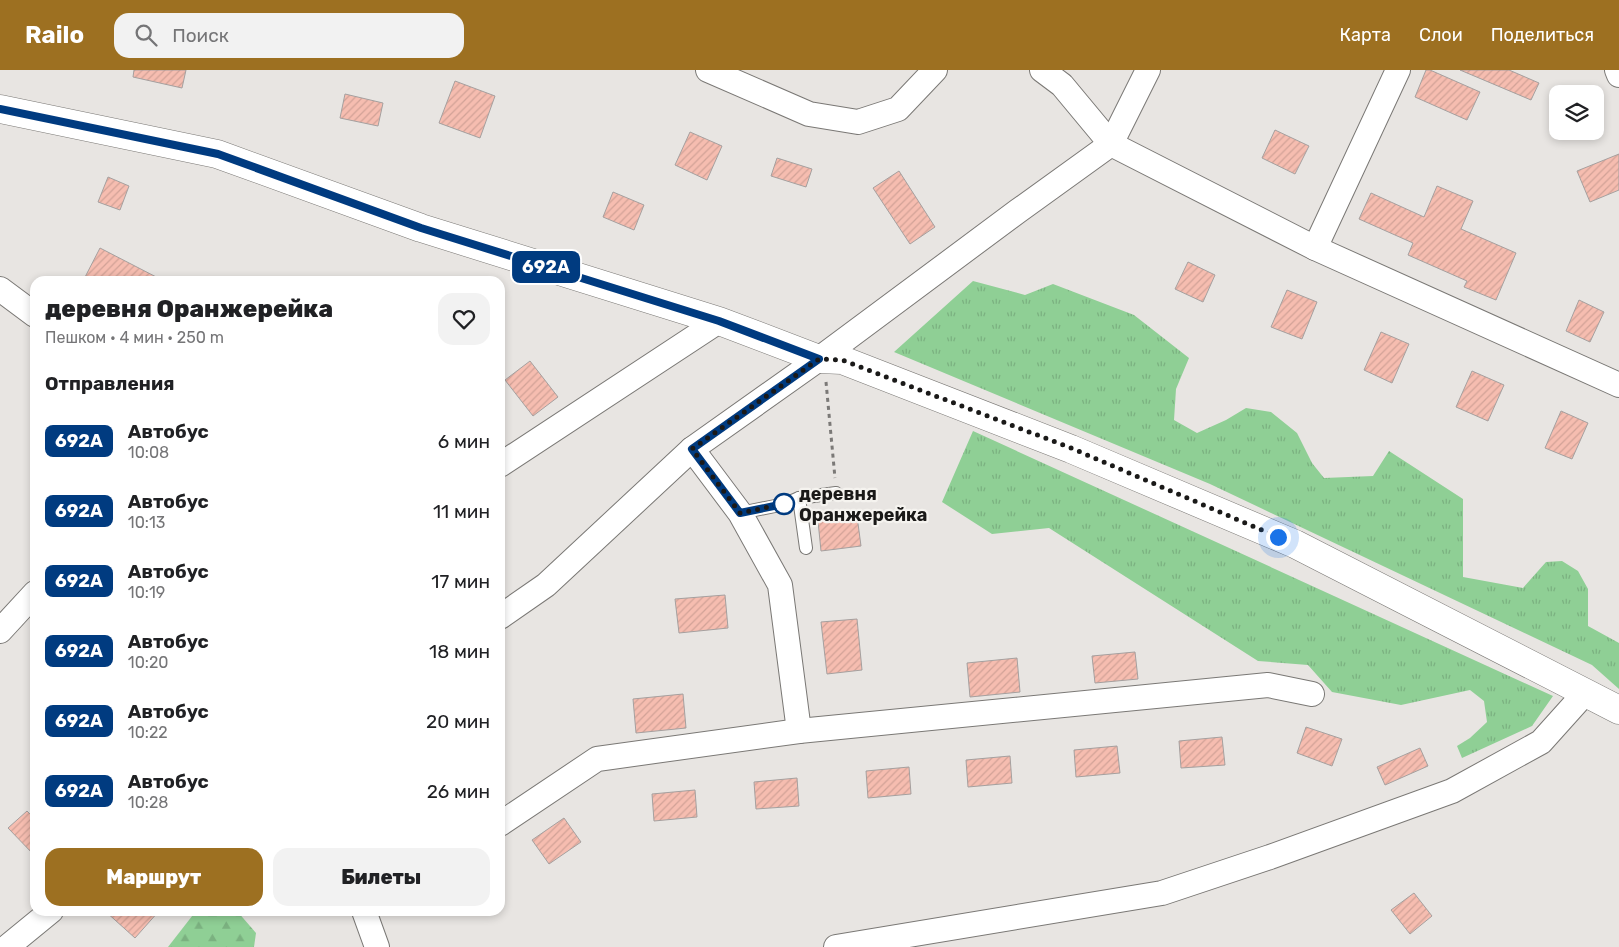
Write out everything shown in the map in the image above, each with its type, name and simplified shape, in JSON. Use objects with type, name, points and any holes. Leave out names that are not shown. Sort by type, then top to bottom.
[{"type":"street","points":[[708,70],[809,114],[858,122],[898,109],[935,70]]},
{"type":"street","points":[[1042,70],[1062,84],[1111,144],[1315,248],[1619,385]]},
{"type":"street","points":[[505,614],[546,585],[692,449],[819,359],[1111,144],[1148,70]]},
{"type":"street","points":[[1315,248],[1398,70]]},
{"type":"street","points":[[1617,70],[1619,75]]},
{"type":"street","points":[[0,109],[218,154],[421,228],[719,321],[819,359],[842,360],[870,370],[1071,448],[1295,544],[1619,710]]},
{"type":"street","points":[[0,289],[30,311]]},
{"type":"street","points":[[505,462],[719,321]]},
{"type":"street","points":[[692,449],[740,513],[780,585],[799,731]]},
{"type":"street","points":[[0,631],[30,598]]},
{"type":"street","points":[[505,821],[597,759],[799,731],[1268,685],[1312,694]]},
{"type":"street","points":[[836,947],[1162,893],[1270,857],[1452,791],[1541,742],[1585,693]]},
{"type":"street","points":[[7,947],[45,916]]},
{"type":"street","points":[[368,916],[377,947]]},
{"type":"lane","points":[[740,513],[784,504],[799,498],[836,493]]},
{"type":"lane","points":[[799,498],[806,548]]},
{"type":"path","points":[[826,393],[836,493]]},
{"type":"green space","points":[[973,281],[1025,295],[1053,284],[1134,315],[1189,358],[1176,389],[1174,420],[1197,433],[1226,420],[1246,408],[1271,412],[1297,433],[1312,463],[1324,478],[1373,476],[1389,451],[1463,499],[1463,577],[1523,588],[1546,562],[1562,561],[1578,571],[1588,589],[1588,626],[1619,643],[1619,689],[1592,665],[1210,484],[894,352]]},
{"type":"green space","points":[[973,431],[1553,696],[1532,726],[1462,758],[1457,746],[1470,738],[1487,722],[1484,701],[1470,690],[1401,705],[1332,692],[1308,665],[1258,661],[1049,528],[992,534],[942,502]]},
{"type":"green space","points":[[192,916],[241,916],[256,933],[254,947],[168,947]]},
{"type":"building","points":[[134,70],[186,70],[182,88],[133,77]]},
{"type":"building","points":[[1426,70],[1430,70],[1480,92],[1467,120],[1415,97]]},
{"type":"building","points":[[1460,70],[1509,70],[1539,83],[1531,100]]},
{"type":"building","points":[[455,81],[495,96],[480,138],[439,123]]},
{"type":"building","points":[[345,94],[383,103],[378,126],[340,118]]},
{"type":"building","points":[[1275,130],[1309,146],[1295,174],[1262,158]]},
{"type":"building","points":[[690,132],[722,146],[707,180],[675,165]]},
{"type":"building","points":[[1619,154],[1619,190],[1590,202],[1577,171]]},
{"type":"building","points":[[777,158],[812,169],[806,187],[771,176]]},
{"type":"building","points":[[899,171],[935,227],[910,244],[873,188]]},
{"type":"building","points":[[108,177],[129,186],[120,210],[98,202]]},
{"type":"building","points":[[1437,186],[1473,201],[1461,229],[1516,253],[1496,300],[1464,287],[1467,281],[1408,255],[1413,243],[1359,219],[1371,193],[1424,217]]},
{"type":"building","points":[[613,192],[644,205],[634,230],[603,217]]},
{"type":"building","points":[[100,248],[154,276],[86,276]]},
{"type":"building","points":[[1188,262],[1215,275],[1203,302],[1175,289]]},
{"type":"building","points":[[1287,290],[1317,302],[1302,339],[1271,327]]},
{"type":"building","points":[[1579,300],[1604,312],[1590,342],[1566,331]]},
{"type":"building","points":[[1381,332],[1409,344],[1392,383],[1364,370]]},
{"type":"building","points":[[530,361],[558,397],[533,416],[505,380]]},
{"type":"building","points":[[1472,371],[1504,385],[1488,421],[1456,407]]},
{"type":"building","points":[[1561,411],[1588,423],[1572,459],[1545,448]]},
{"type":"building","points":[[857,516],[861,546],[821,551],[818,521]]},
{"type":"building","points":[[725,595],[728,628],[679,633],[675,599]]},
{"type":"building","points":[[857,619],[862,670],[827,674],[821,622]]},
{"type":"building","points":[[1135,652],[1138,679],[1095,683],[1092,656]]},
{"type":"building","points":[[1017,658],[1020,692],[970,697],[967,663]]},
{"type":"building","points":[[683,694],[686,728],[636,733],[633,699]]},
{"type":"building","points":[[1306,727],[1342,739],[1332,766],[1297,753]]},
{"type":"building","points":[[1222,737],[1225,765],[1181,768],[1179,741]]},
{"type":"building","points":[[1117,746],[1120,773],[1076,777],[1074,750]]},
{"type":"building","points":[[1420,748],[1428,766],[1385,785],[1377,767]]},
{"type":"building","points":[[1010,756],[1012,783],[968,787],[966,760]]},
{"type":"building","points":[[909,767],[911,794],[868,798],[866,771]]},
{"type":"building","points":[[797,778],[799,806],[756,809],[754,782]]},
{"type":"building","points":[[695,790],[697,817],[654,821],[652,794]]},
{"type":"building","points":[[27,811],[30,814],[30,851],[8,828]]},
{"type":"building","points":[[564,818],[581,842],[549,864],[532,840]]},
{"type":"building","points":[[1414,893],[1432,916],[1410,934],[1391,910]]},
{"type":"building","points":[[111,916],[155,916],[135,938]]},
{"type":"bus line","name":"692А","points":[[0,109],[218,154],[421,228],[719,321],[819,359],[692,449],[740,513],[784,504]]},
{"type":"place","name":"деревня Оранжерейка","points":[[784,504]]},
{"type":"route","points":[[784,504],[740,513],[692,449],[819,359],[842,360],[1071,448],[1278,537]]}]
